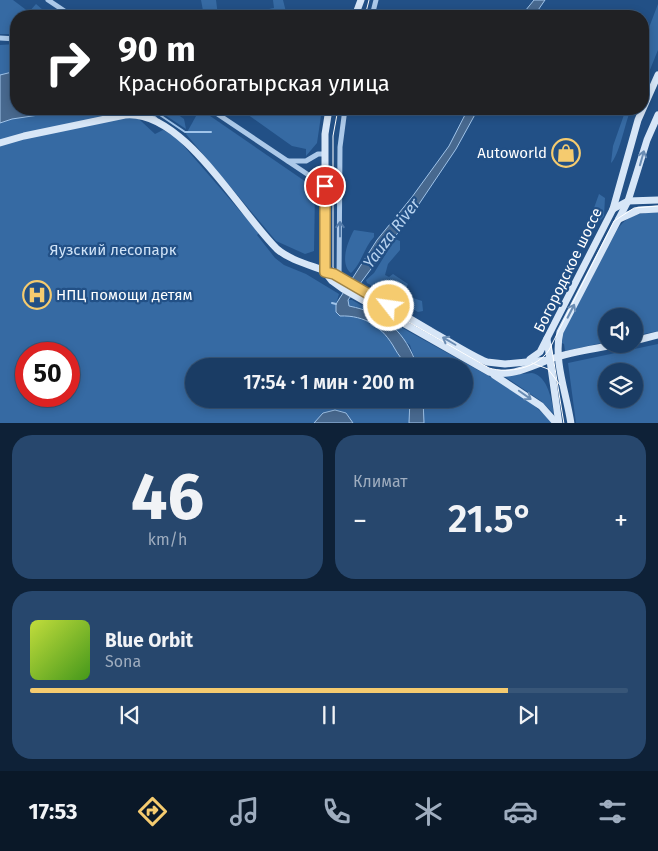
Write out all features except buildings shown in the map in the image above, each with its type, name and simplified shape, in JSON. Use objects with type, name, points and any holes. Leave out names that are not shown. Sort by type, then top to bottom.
[{"type":"main road","points":[[649,95],[658,75]]},
{"type":"main road","points":[[0,143],[24,136],[125,115],[141,115],[157,120],[177,135],[200,158],[278,249],[325,272],[368,304],[524,393],[557,423]]},
{"type":"main road","points":[[325,272],[325,134],[329,115]]},
{"type":"main road","points":[[613,209],[640,115]]},
{"type":"main road","points":[[619,219],[628,202],[648,140],[658,116]]},
{"type":"main road","name":"Богородское шоссе","points":[[558,423],[548,360],[547,339],[613,209],[628,202],[658,200]]},
{"type":"main road","name":"Богородское шоссе","points":[[571,423],[559,357],[558,341],[560,332],[619,219],[639,210],[658,209]]},
{"type":"main road","points":[[341,283],[372,296],[488,362],[505,364],[548,360]]},
{"type":"main road","points":[[643,338],[658,335]]},
{"type":"main road","points":[[526,361],[537,355],[547,339]]},
{"type":"main road","points":[[489,372],[500,373],[529,370],[548,360],[598,349]]},
{"type":"street","points":[[48,0],[63,10]]},
{"type":"street","points":[[150,115],[157,120]]},
{"type":"street","points":[[219,115],[325,186]]},
{"type":"street","points":[[341,283],[340,147],[344,115]]},
{"type":"street","points":[[287,161],[306,161],[318,154],[325,154]]},
{"type":"green space","points":[[0,0],[13,0],[26,10],[10,10],[10,34],[0,34]]},
{"type":"green space","points":[[201,0],[216,0],[217,10],[203,10]]},
{"type":"green space","points":[[273,0],[283,0],[286,10],[264,10],[274,8]]},
{"type":"green space","points":[[36,4],[43,10],[31,10]]},
{"type":"green space","points":[[658,4],[658,50],[649,72],[650,52],[649,28]]},
{"type":"green space","name":"Яузский лесопарк","points":[[10,44],[10,115],[134,115],[155,134],[163,130],[176,137],[259,233],[257,235],[275,258],[284,265],[306,274],[339,294],[336,304],[340,316],[350,316],[366,320],[379,328],[401,358],[185,358],[185,408],[410,408],[409,423],[0,423],[0,45]]},
{"type":"green space","points":[[165,115],[178,115],[184,119],[186,129]]},
{"type":"green space","points":[[197,115],[209,115],[312,186],[315,192],[314,251],[305,254],[276,241],[186,134]]},
{"type":"green space","points":[[248,115],[321,115],[317,143],[306,156],[306,149],[292,146]]},
{"type":"green space","points":[[624,115],[629,115],[617,154],[611,163],[613,146]]},
{"type":"green space","points":[[599,194],[605,198],[604,216],[595,227],[590,228],[589,222]]},
{"type":"green space","points":[[658,212],[658,331],[643,334],[643,308],[598,308],[598,344],[565,351],[564,344],[562,343],[563,332],[617,230],[635,215]]},
{"type":"green space","points":[[354,230],[374,233],[374,237],[358,265],[351,273],[347,269],[345,258],[347,246]]},
{"type":"green space","points":[[395,239],[400,241],[400,250],[388,264],[385,275],[389,277],[393,274],[408,284],[405,291],[413,298],[422,301],[423,311],[418,312],[367,283],[366,280],[374,273]]},
{"type":"green space","points":[[348,300],[352,300],[456,358],[414,358],[410,345],[365,310],[349,306]]},
{"type":"green space","points":[[658,344],[658,423],[576,423],[568,363],[615,353],[643,353],[643,347]]},
{"type":"green space","points":[[473,367],[531,403],[554,423],[424,423],[423,408],[473,408]]},
{"type":"green space","points":[[532,373],[542,379],[545,384],[554,414],[541,401],[504,376]]},
{"type":"water","points":[[534,0],[545,0],[538,10],[526,10]]},
{"type":"water","points":[[10,72],[10,115],[39,115],[0,123],[0,75]]},
{"type":"water","name":"Yauza River","points":[[465,115],[475,115],[456,149],[417,207],[348,300],[349,306],[362,309],[383,319],[400,334],[414,358],[401,358],[385,334],[379,329],[365,320],[340,316],[336,312],[336,304],[377,240],[412,197],[449,146]]},
{"type":"water","points":[[410,408],[423,408],[424,423],[409,423]]},
{"type":"water","points":[[335,410],[346,413],[353,423],[314,423],[323,413]]},
{"type":"waterway","points":[[160,115],[185,132],[211,132]]},
{"type":"waterway","points":[[332,303],[336,304]]},
{"type":"tram line","points":[[366,10],[369,0]]},
{"type":"tram line","points":[[337,115],[333,136],[333,267],[337,281],[489,368],[514,370],[530,365],[544,356],[549,350],[614,221],[634,208],[658,206]]},
{"type":"tram line","points":[[551,344],[564,423]]},
{"type":"tram line","points":[[532,363],[548,369],[560,385]]},
{"type":"place","name":"Autoworld","points":[[566,153]]},
{"type":"place","name":"НПЦ помощи детям","points":[[37,295]]},
{"type":"route","points":[[325,186],[325,272],[334,274],[389,306]]}]
